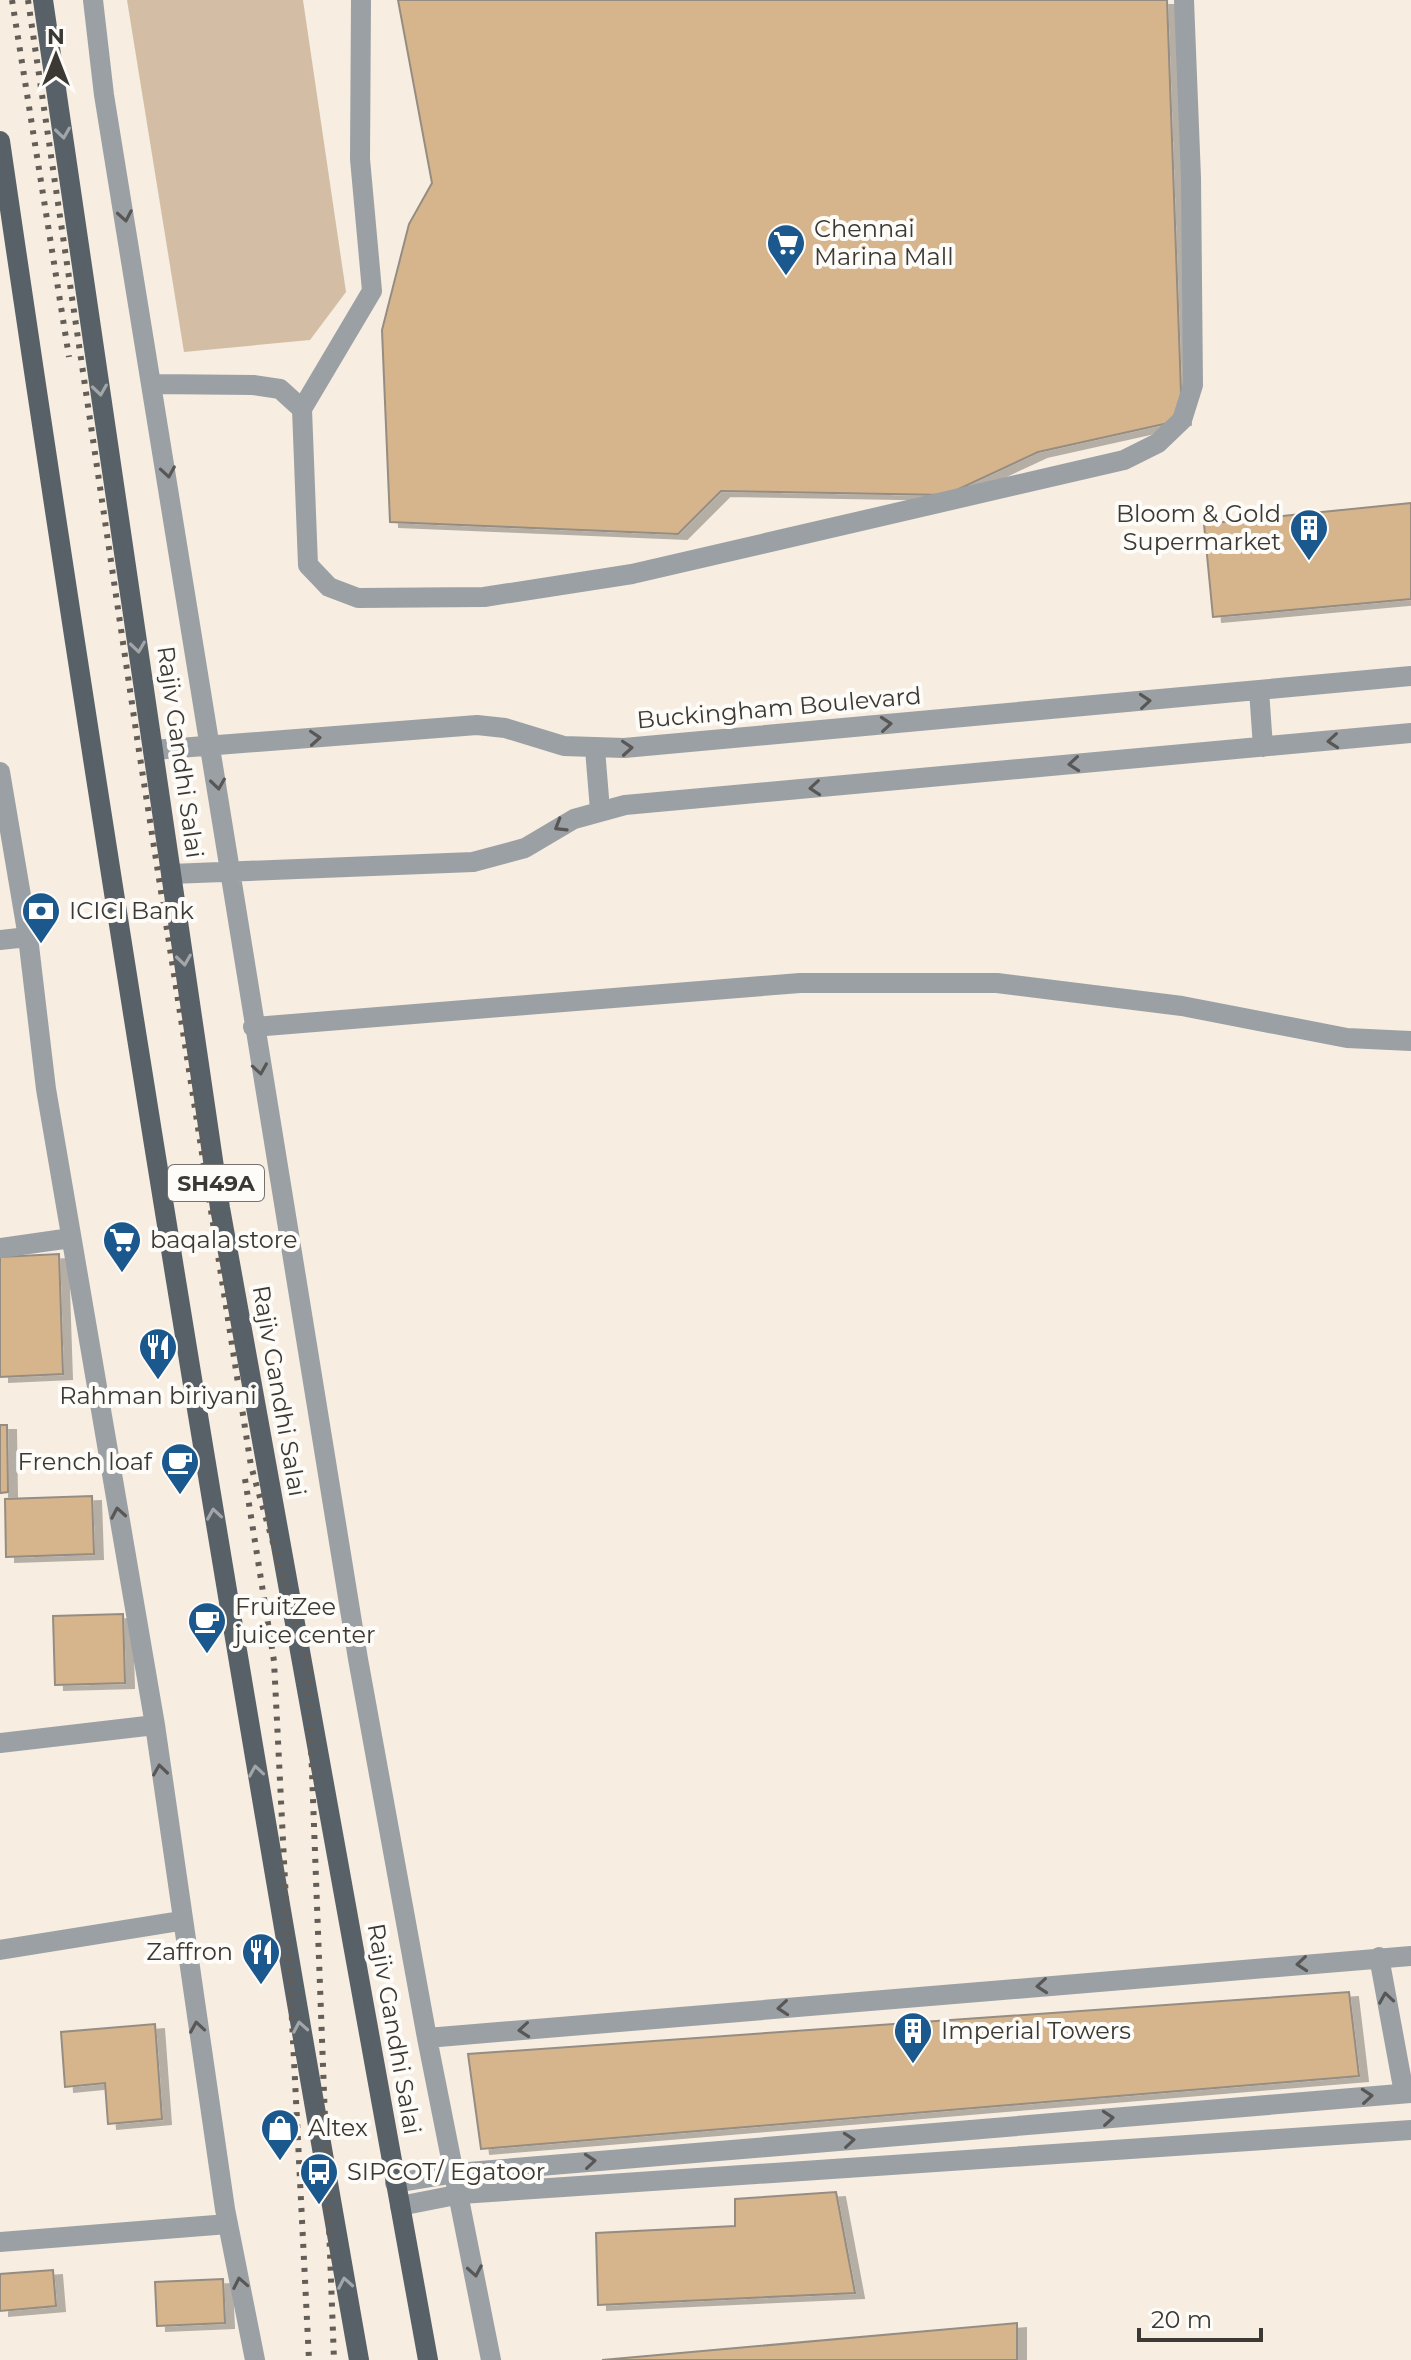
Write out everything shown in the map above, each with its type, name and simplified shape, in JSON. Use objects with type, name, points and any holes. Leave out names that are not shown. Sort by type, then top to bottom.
[{"type":"main road","name":"Rajiv Gandhi Salai","points":[[43,0],[220,1208],[428,2360]]},
{"type":"main road","name":"SH49A","points":[[0,141],[111,878],[263,1818],[359,2360]]},
{"type":"street","points":[[93,0],[104,95],[358,1659],[427,2038],[461,2194],[491,2360]]},
{"type":"street","points":[[361,0],[360,159],[372,291],[302,409],[308,565],[329,587],[358,598],[472,598],[632,574],[1124,460],[1158,443],[1182,420],[1193,385],[1191,178],[1184,0]]},
{"type":"street","points":[[153,384],[253,385],[280,389],[302,409]]},
{"type":"street","name":"Buckingham Boulevard","points":[[153,750],[477,725],[505,728],[564,746],[595,749],[1411,676]]},
{"type":"street","points":[[1259,690],[1263,747]]},
{"type":"street","points":[[171,874],[473,862],[525,848],[574,819],[600,810],[1411,733]]},
{"type":"street","points":[[595,749],[600,810]]},
{"type":"street","points":[[0,772],[28,937],[46,1089],[155,1725],[180,1921],[228,2224],[255,2360]]},
{"type":"street","points":[[0,940],[28,937]]},
{"type":"street","points":[[253,1027],[800,983],[997,983],[1182,1006],[1347,1038],[1411,1041]]},
{"type":"street","points":[[0,1248],[71,1238]]},
{"type":"street","points":[[0,1743],[155,1725]]},
{"type":"street","points":[[0,1950],[180,1921]]},
{"type":"street","points":[[427,2038],[1411,1956]]},
{"type":"street","points":[[395,2183],[456,2173],[1407,2093],[1379,1957]]},
{"type":"street","points":[[400,2206],[461,2194],[1411,2130]]},
{"type":"street","points":[[0,2242],[228,2224]]},
{"type":"shaded area","points":[[127,0],[303,0],[346,292],[310,340],[184,352]]},
{"type":"building","name":"Chennai Marina Mall","points":[[398,0],[1167,0],[1182,420],[1038,452],[946,495],[721,491],[678,534],[390,522],[382,330],[409,224],[432,183]]},
{"type":"building","name":"Bloom & Gold Supermarket","points":[[1411,503],[1411,599],[1213,617],[1204,524]]},
{"type":"building","points":[[59,1254],[63,1374],[0,1377],[0,1257]]},
{"type":"building","points":[[0,1425],[7,1425],[8,1492],[0,1493]]},
{"type":"building","points":[[92,1496],[94,1554],[6,1557],[5,1499]]},
{"type":"building","points":[[123,1614],[125,1683],[55,1685],[53,1616]]},
{"type":"building","name":"Imperial Towers","points":[[1349,1992],[1359,2076],[481,2149],[468,2054]]},
{"type":"building","points":[[155,2024],[162,2119],[108,2124],[105,2083],[65,2087],[61,2032]]},
{"type":"building","points":[[836,2192],[855,2293],[598,2305],[596,2233],[735,2226],[735,2199]]},
{"type":"building","points":[[53,2270],[56,2306],[0,2311],[0,2274]]},
{"type":"building","points":[[223,2279],[225,2323],[157,2326],[155,2282]]},
{"type":"building","points":[[1017,2323],[1017,2360],[602,2360]]},
{"type":"railway","points":[[12,0],[69,357]]},
{"type":"railway","points":[[28,0],[139,751],[251,1466],[308,1665],[334,2360]]},
{"type":"railway","points":[[245,1479],[274,1661],[309,2360]]},
{"type":"place","name":"Chennai Marina Mall","points":[[786,277]]},
{"type":"place","name":"Bloom & Gold Supermarket","points":[[1309,562]]},
{"type":"place","name":"ICICI Bank","points":[[41,945]]},
{"type":"place","name":"baqala store","points":[[122,1274]]},
{"type":"place","name":"Rahman biriyani","points":[[158,1381]]},
{"type":"place","name":"French loaf","points":[[180,1496]]},
{"type":"place","name":"FruitZee juice center","points":[[207,1655]]},
{"type":"place","name":"Zaffron","points":[[261,1986]]},
{"type":"place","name":"Imperial Towers","points":[[913,2065]]},
{"type":"place","name":"Altex","points":[[280,2162]]},
{"type":"place","name":"SIPCOT/ Egatoor","points":[[319,2206]]}]
